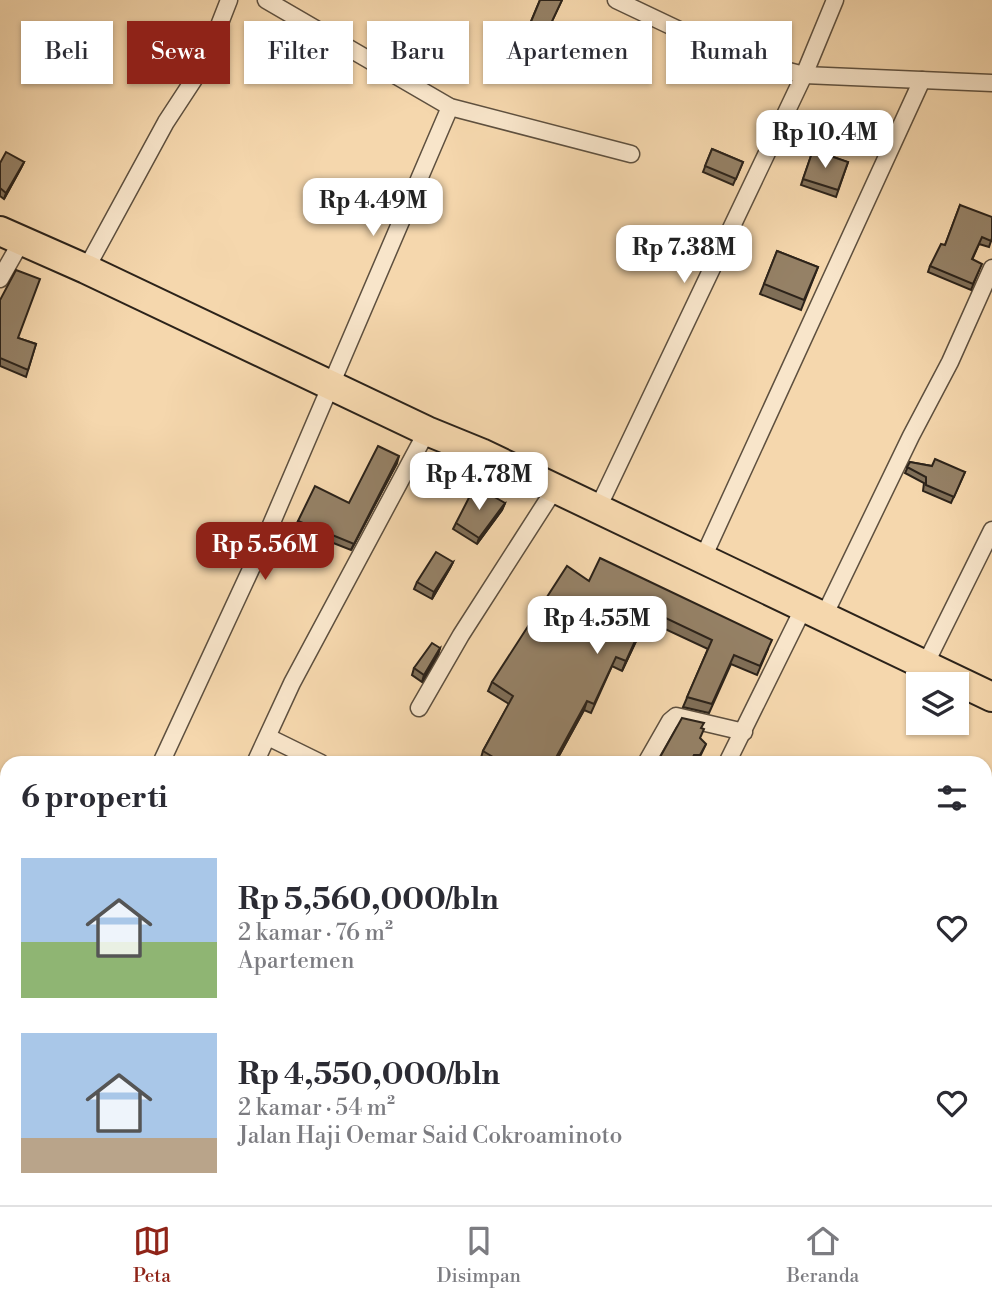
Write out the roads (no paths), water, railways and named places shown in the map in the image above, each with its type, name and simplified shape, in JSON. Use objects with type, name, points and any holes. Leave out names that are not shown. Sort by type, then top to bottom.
[{"type":"highway","points":[[11,236],[330,383],[427,431],[481,453],[924,667],[992,697]]},
{"type":"street","points":[[86,269],[166,122],[204,64],[229,0]]},
{"type":"street","points":[[266,0],[450,107],[631,154]]},
{"type":"street","points":[[616,0],[713,46],[804,75],[992,83]]},
{"type":"street","points":[[597,509],[804,75],[835,0]]},
{"type":"street","points":[[702,560],[922,80]]},
{"type":"street","points":[[164,756],[264,541],[450,107]]},
{"type":"street","points":[[0,279],[11,236]]},
{"type":"street","points":[[731,756],[911,436],[950,362],[992,268]]},
{"type":"street","points":[[258,756],[292,683],[427,431]]},
{"type":"street","points":[[419,708],[461,635],[554,489]]},
{"type":"street","points":[[924,667],[992,530]]},
{"type":"street","points":[[650,756],[670,721],[676,716],[744,732]]},
{"type":"street","points":[[268,737],[307,756]]}]
